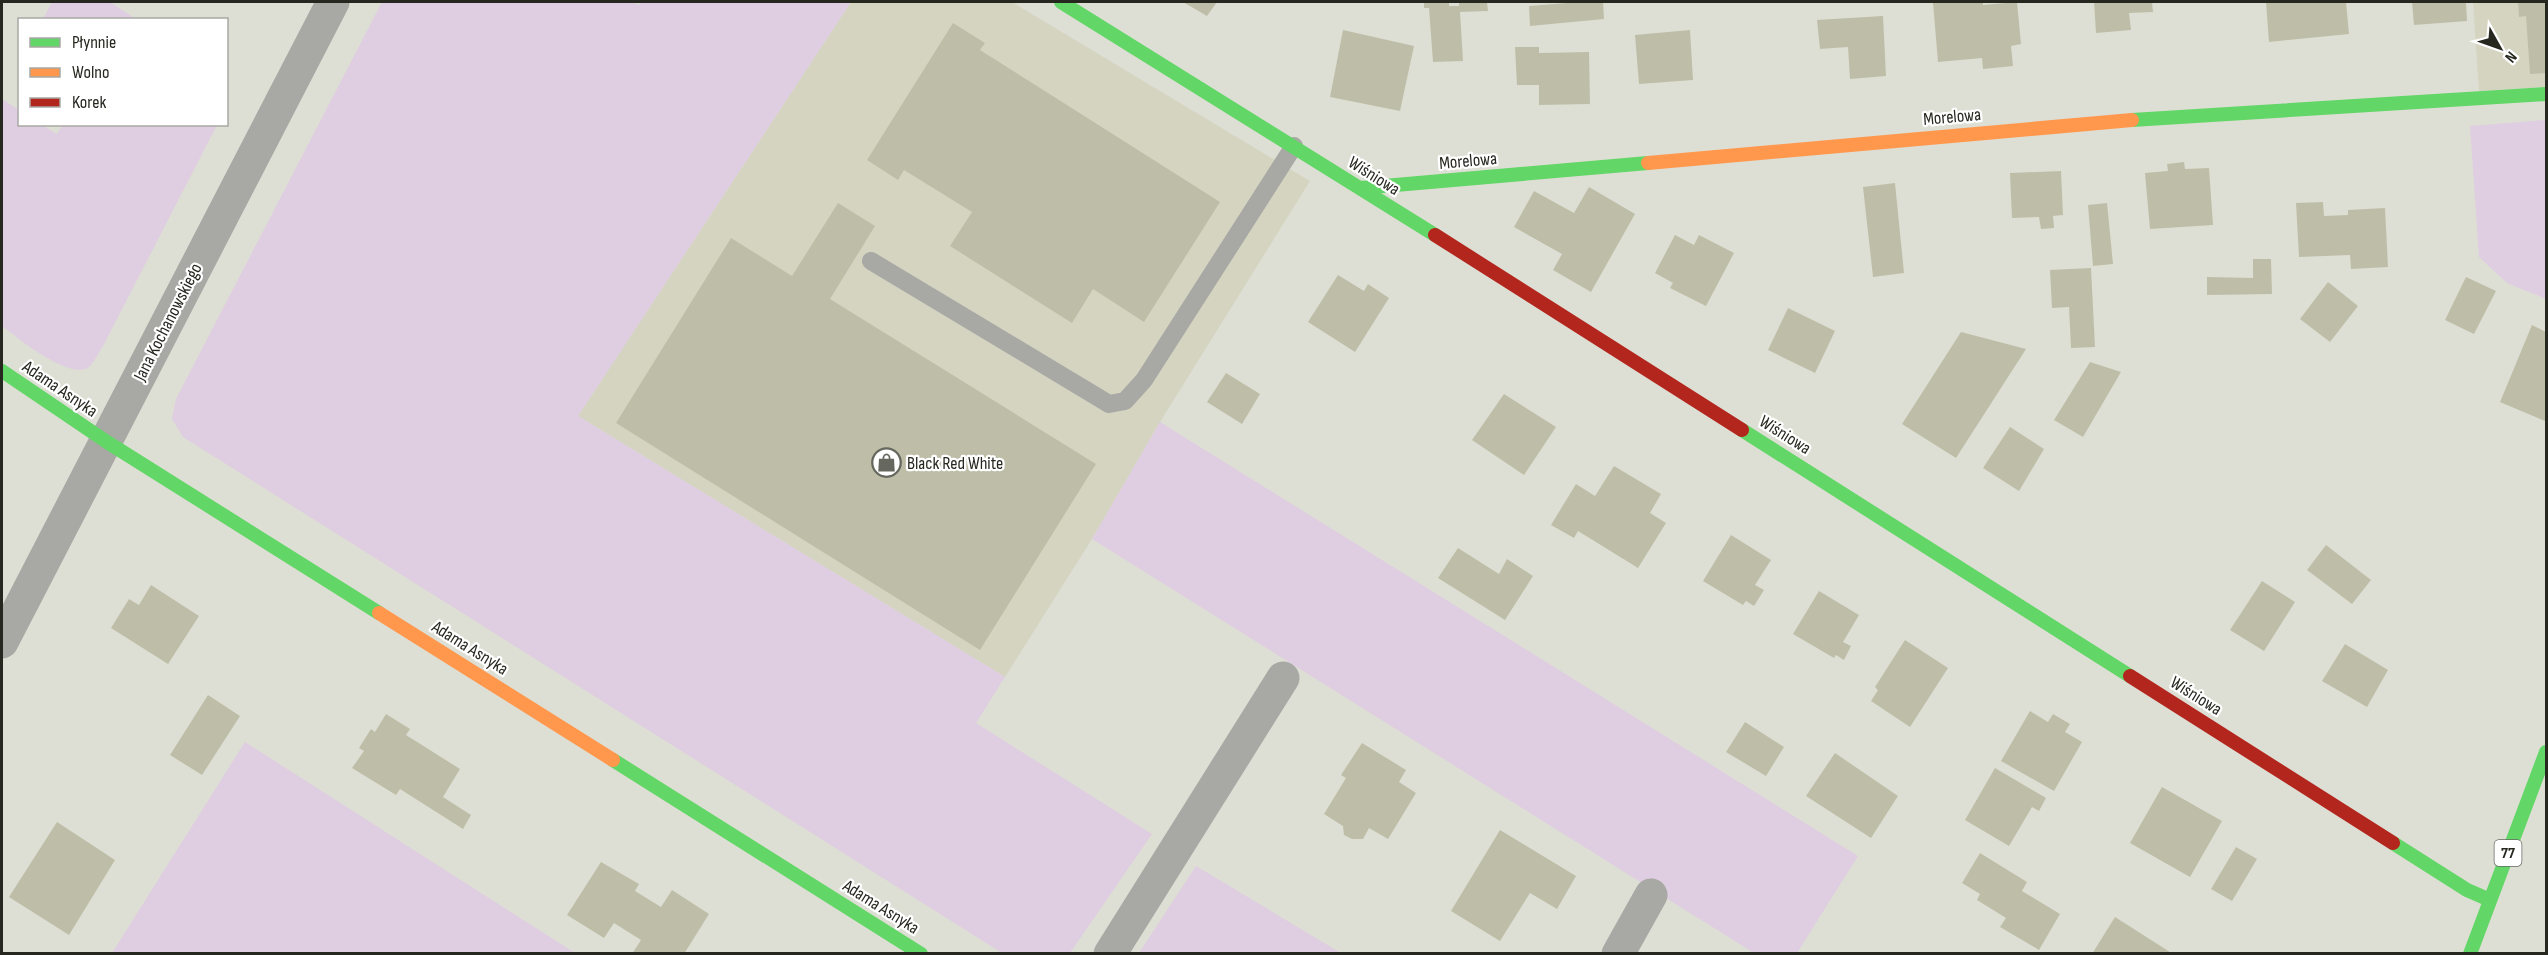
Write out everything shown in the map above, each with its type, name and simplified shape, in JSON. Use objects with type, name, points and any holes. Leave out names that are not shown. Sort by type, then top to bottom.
[{"type":"street","name":"Jana Kochanowskiego","points":[[2,642],[333,2]]},
{"type":"street","name":"Wiśniowa","points":[[1060,2],[1361,188],[2468,890],[2490,900]]},
{"type":"street","name":"Morelowa","points":[[1361,188],[2126,120],[2547,94]]},
{"type":"street","name":"Adama Asnyka","points":[[2,371],[107,442],[921,954]]},
{"type":"street","points":[[1110,954],[1283,678]]},
{"type":"street","name":"77","points":[[2470,954],[2547,752]]},
{"type":"street","points":[[1618,954],[1651,895]]},
{"type":"lane","points":[[871,261],[1109,404],[1125,401],[1144,380],[1294,146]]},
{"type":"shaded area","points":[[52,2],[110,2],[134,18],[44,18]]},
{"type":"shaded area","points":[[382,2],[633,2],[639,5],[641,2],[851,2],[578,416],[1005,677],[976,723],[1152,834],[1070,953],[1002,953],[183,437],[172,419],[176,399]]},
{"type":"shaded area","points":[[851,2],[1012,2],[1310,181],[1160,422],[1092,539],[1005,677],[578,416]]},
{"type":"shaded area","points":[[2473,2],[2546,2],[2546,87],[2479,91]]},
{"type":"shaded area","points":[[2,99],[18,109],[18,126],[44,126],[57,134],[62,126],[216,126],[103,346],[90,366],[82,370],[58,364],[2,326]]},
{"type":"shaded area","points":[[2546,120],[2546,299],[2507,283],[2479,257],[2470,126]]},
{"type":"shaded area","points":[[1160,422],[1858,856],[1797,953],[1754,953],[1092,539]]},
{"type":"shaded area","points":[[245,742],[575,953],[112,953]]},
{"type":"shaded area","points":[[1196,866],[1341,953],[1139,953]]},
{"type":"building","points":[[1183,2],[1217,2],[1207,16]]},
{"type":"building","points":[[1424,2],[1449,2],[1449,6],[1459,6],[1459,2],[1487,2],[1488,11],[1460,12],[1463,61],[1433,62],[1429,8],[1424,8]]},
{"type":"building","points":[[1603,2],[1604,19],[1530,26],[1529,6]]},
{"type":"building","points":[[1983,2],[1983,5],[2017,2],[2021,44],[2011,46],[2013,66],[1983,69],[1982,58],[1938,62],[1933,3]]},
{"type":"building","points":[[2094,2],[2152,2],[2153,12],[2129,13],[2131,30],[2096,33]]},
{"type":"building","points":[[2266,2],[2346,2],[2349,34],[2269,42]]},
{"type":"building","points":[[2412,2],[2466,2],[2467,21],[2414,25]]},
{"type":"building","points":[[2518,2],[2546,2],[2546,73],[2530,74],[2526,16],[2519,17]]},
{"type":"building","points":[[1883,16],[1886,76],[1850,79],[1848,47],[1820,49],[1817,20]]},
{"type":"building","points":[[953,23],[985,43],[980,50],[1220,202],[1144,322],[1093,289],[1072,323],[950,246],[972,212],[904,170],[898,180],[867,160]]},
{"type":"building","points":[[1343,30],[1414,46],[1400,111],[1330,97]]},
{"type":"building","points":[[1690,30],[1693,80],[1639,84],[1635,35]]},
{"type":"building","points":[[1515,47],[1539,47],[1539,53],[1589,52],[1590,104],[1539,105],[1539,85],[1517,85]]},
{"type":"building","points":[[2184,162],[2185,169],[2209,168],[2213,225],[2150,229],[2145,173],[2168,171],[2167,164]]},
{"type":"building","points":[[2061,171],[2063,215],[2053,216],[2054,228],[2041,229],[2039,217],[2012,218],[2010,173]]},
{"type":"building","points":[[1895,183],[1904,273],[1873,277],[1863,187]]},
{"type":"building","points":[[1589,187],[1635,214],[1591,292],[1553,270],[1562,254],[1514,227],[1534,191],[1574,213]]},
{"type":"building","points":[[2323,202],[2324,216],[2348,215],[2348,210],[2385,208],[2388,267],[2351,269],[2350,255],[2299,257],[2296,203]]},
{"type":"building","name":"Black Red White","points":[[838,203],[875,226],[830,299],[1096,464],[980,650],[616,423],[731,238],[792,276]]},
{"type":"building","points":[[2107,203],[2113,264],[2093,266],[2088,205]]},
{"type":"building","points":[[1675,235],[1694,245],[1699,235],[1734,253],[1706,306],[1670,288],[1673,283],[1655,273]]},
{"type":"building","points":[[2253,259],[2271,259],[2272,294],[2207,295],[2207,277],[2253,278]]},
{"type":"building","points":[[2091,268],[2095,347],[2071,348],[2069,307],[2052,308],[2050,270]]},
{"type":"building","points":[[1338,275],[1364,291],[1368,284],[1389,298],[1355,352],[1308,322]]},
{"type":"building","points":[[2466,277],[2496,291],[2474,334],[2445,320]]},
{"type":"building","points":[[2328,282],[2358,306],[2330,342],[2300,319]]},
{"type":"building","points":[[1788,308],[1835,331],[1815,373],[1768,350]]},
{"type":"building","points":[[2532,325],[2546,332],[2545,421],[2500,402]]},
{"type":"building","points":[[1961,332],[2026,349],[1956,458],[1902,424]]},
{"type":"building","points":[[2090,362],[2121,372],[2083,437],[2054,420]]},
{"type":"building","points":[[1226,373],[1260,394],[1242,424],[1207,402]]},
{"type":"building","points":[[1504,394],[1556,427],[1524,475],[1472,440]]},
{"type":"building","points":[[2010,427],[2044,449],[2019,491],[1983,468]]},
{"type":"building","points":[[1614,466],[1661,494],[1650,513],[1666,523],[1638,568],[1578,531],[1574,538],[1551,525],[1576,484],[1595,496]]},
{"type":"building","points":[[1731,535],[1771,560],[1755,585],[1764,590],[1754,606],[1746,601],[1743,605],[1703,581]]},
{"type":"building","points":[[2326,545],[2371,580],[2352,604],[2307,570]]},
{"type":"building","points":[[1458,548],[1499,574],[1507,559],[1533,576],[1505,620],[1438,578]]},
{"type":"building","points":[[2262,581],[2295,602],[2264,651],[2230,630]]},
{"type":"building","points":[[151,585],[199,616],[168,664],[111,628],[129,599],[139,605]]},
{"type":"building","points":[[1819,591],[1859,615],[1843,642],[1851,646],[1844,660],[1836,655],[1834,658],[1793,634]]},
{"type":"building","points":[[1905,640],[1948,668],[1910,727],[1871,701],[1878,690],[1875,687]]},
{"type":"building","points":[[2345,644],[2388,670],[2367,707],[2322,681]]},
{"type":"building","points":[[208,695],[240,716],[202,775],[170,755]]},
{"type":"building","points":[[2030,711],[2048,722],[2053,714],[2070,724],[2065,732],[2082,742],[2054,791],[2001,761]]},
{"type":"building","points":[[386,714],[410,729],[406,735],[460,769],[443,797],[471,815],[463,829],[400,789],[396,795],[352,768],[364,751],[359,748],[371,729],[375,732]]},
{"type":"building","points":[[1745,722],[1784,747],[1766,776],[1726,752]]},
{"type":"building","points":[[1362,743],[1406,770],[1399,782],[1416,793],[1388,839],[1369,828],[1363,839],[1352,839],[1344,835],[1343,826],[1324,814],[1346,778],[1341,775]]},
{"type":"building","points":[[1835,753],[1898,796],[1871,838],[1806,796]]},
{"type":"building","points":[[1995,768],[2046,798],[2039,811],[2032,807],[2009,846],[1965,820]]},
{"type":"building","points":[[2162,787],[2222,821],[2190,877],[2130,843]]},
{"type":"building","points":[[57,822],[115,860],[69,935],[9,897]]},
{"type":"building","points":[[1500,830],[1576,876],[1557,909],[1530,893],[1500,941],[1451,911]]},
{"type":"building","points":[[2236,847],[2257,859],[2232,901],[2211,889]]},
{"type":"building","points":[[1980,853],[2027,882],[2022,891],[2060,914],[2039,950],[2000,927],[2006,918],[1977,900],[1980,894],[1962,883]]},
{"type":"building","points":[[601,862],[639,884],[635,891],[661,907],[672,890],[709,914],[684,954],[632,954],[641,940],[614,923],[604,938],[567,915]]},
{"type":"building","points":[[2115,917],[2173,954],[2092,954]]},
{"type":"traffic: fast","points":[[1061,2],[1435,235]]},
{"type":"traffic: fast","points":[[2132,120],[2546,94]]},
{"type":"traffic: fast","points":[[1361,188],[1648,163]]},
{"type":"traffic: fast","points":[[2,371],[107,442],[379,613]]},
{"type":"traffic: fast","points":[[1742,430],[2130,676]]},
{"type":"traffic: fast","points":[[2470,954],[2546,752]]},
{"type":"traffic: fast","points":[[613,760],[921,954]]},
{"type":"traffic: fast","points":[[2393,843],[2467,890],[2490,900]]},
{"type":"traffic: slow","points":[[1648,163],[2132,120]]},
{"type":"traffic: slow","points":[[379,613],[613,760]]},
{"type":"traffic: jam","points":[[1435,235],[1742,430]]},
{"type":"traffic: jam","points":[[2130,676],[2393,843]]},
{"type":"place","name":"Black Red White","points":[[886,463]]}]
